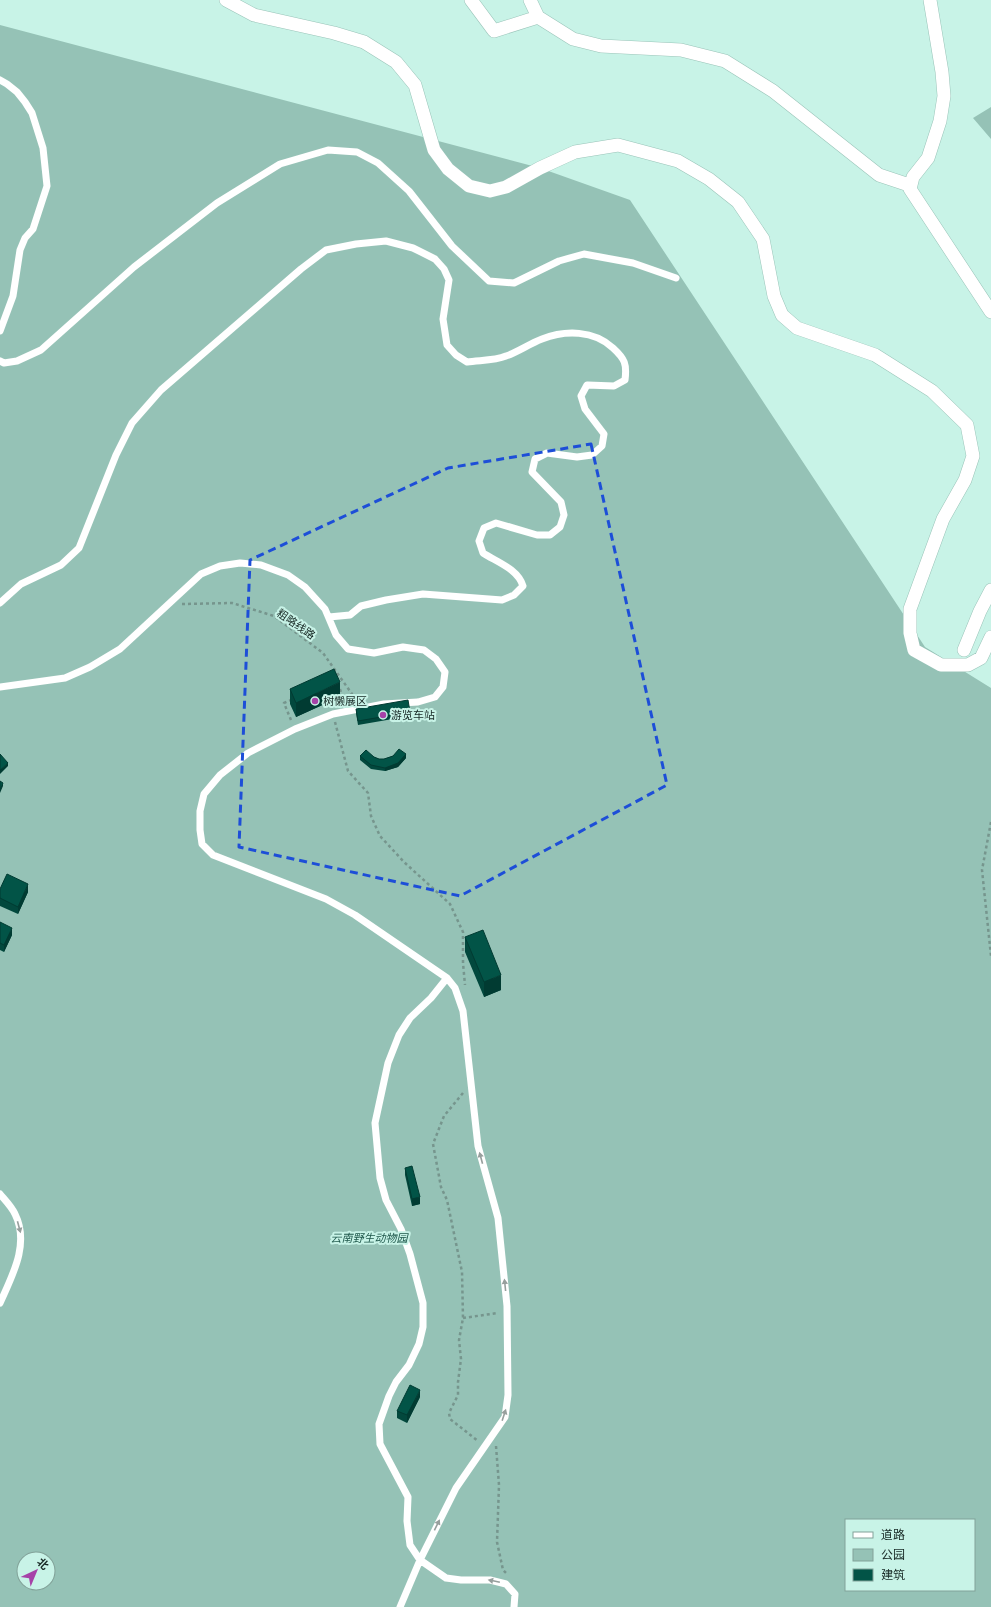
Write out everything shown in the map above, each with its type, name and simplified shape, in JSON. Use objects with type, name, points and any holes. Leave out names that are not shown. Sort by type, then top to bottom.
[{"type":"street","points":[[226,0],[254,15],[334,33],[364,42],[396,62],[415,85],[434,150],[448,168],[469,186],[490,191],[506,187],[540,168],[575,152],[618,145],[678,161],[709,179],[738,202],[764,239],[774,296],[782,315],[797,328],[875,355],[932,391],[967,425],[973,456],[965,480],[943,519],[910,609],[910,633],[914,650],[941,665],[968,666],[981,658],[991,637]]},
{"type":"street","points":[[471,0],[494,31],[538,17]]},
{"type":"street","points":[[530,0],[538,17],[573,39],[601,46],[681,50],[725,61],[773,91],[879,175],[909,186],[991,312]]},
{"type":"street","points":[[910,189],[913,177],[928,158],[940,121],[944,96],[942,72],[930,0]]},
{"type":"street","points":[[964,650],[980,611],[991,590]]},
{"type":"lane","points":[[0,80],[17,92],[26,102],[32,113],[43,148],[47,186],[33,229],[24,238],[20,250],[13,296],[0,331]]},
{"type":"lane","points":[[0,361],[4,363],[17,361],[41,350],[134,268],[217,203],[280,164],[328,150],[357,152],[378,163],[409,191],[452,246],[488,281],[514,283],[559,261],[584,254],[633,263],[676,278]]},
{"type":"lane","points":[[0,603],[21,584],[61,565],[79,548],[116,455],[132,423],[162,390],[301,269],[326,250],[356,244],[386,241],[413,248],[435,259],[444,269],[449,280],[444,318],[447,344],[456,355],[467,362],[505,357],[542,339],[572,332],[595,336],[606,341],[620,355],[626,367],[625,380],[614,386],[587,386],[581,396],[585,409],[604,434],[602,446],[592,455],[577,457],[547,453],[535,459],[532,472],[561,502],[564,515],[560,527],[550,535],[537,535],[496,523],[484,528],[479,541],[483,553],[514,571],[521,578],[523,586],[514,595],[502,600],[423,594],[361,606],[350,615],[329,617]]},
{"type":"lane","points":[[0,688],[65,678],[90,667],[120,649],[201,574],[220,566],[240,563],[261,565],[288,575],[305,587],[325,609],[336,635],[348,649],[374,653],[403,646],[424,650],[436,659],[445,672],[443,687],[435,697],[418,702],[384,704],[333,714],[295,729],[248,753],[220,775],[204,794],[200,811],[202,844],[213,855],[326,899],[355,915],[447,978],[455,988],[463,1011],[478,1146],[498,1218],[507,1312],[508,1395],[505,1417],[456,1488],[420,1560],[400,1607]]},
{"type":"lane","points":[[447,978],[431,998],[410,1018],[399,1035],[388,1063],[375,1123],[380,1178],[386,1200],[401,1229],[410,1254],[423,1303],[423,1327],[419,1344],[409,1366],[396,1382],[389,1396],[379,1424],[380,1444],[408,1496],[407,1521],[410,1545],[420,1560],[446,1578],[461,1580],[490,1580],[506,1584],[515,1594],[514,1607]]},
{"type":"lane","points":[[0,1194],[15,1213],[21,1232],[17,1265],[0,1303]]},
{"type":"path","name":"粗略线路","points":[[168,604],[232,603],[274,616],[323,653],[352,694],[346,712]]},
{"type":"path","points":[[338,685],[343,697],[346,712]]},
{"type":"path","points":[[295,729],[284,703],[297,697]]},
{"type":"path","points":[[333,714],[348,771],[368,793],[371,816],[380,836],[404,862],[450,904],[463,932],[465,989]]},
{"type":"path","points":[[991,822],[982,870],[991,956]]},
{"type":"path","points":[[471,1084],[444,1116],[433,1144],[441,1187],[447,1200],[462,1272],[463,1318],[459,1340],[461,1359],[458,1395],[449,1413],[450,1419],[484,1447]]},
{"type":"path","points":[[463,1318],[507,1312]]},
{"type":"path","points":[[495,1432],[499,1485],[497,1542],[504,1570],[507,1575]]},
{"type":"highlighted area","points":[[591,444],[667,785],[460,896],[239,847],[250,560],[448,468]]},
{"type":"green space","name":"云南野生动物园","points":[[0,25],[540,168],[630,200],[925,647],[991,688],[991,1607],[0,1607]]},
{"type":"green space","points":[[991,107],[991,139],[973,118]]},
{"type":"building","points":[[334,669],[340,682],[296,703],[290,689]]},
{"type":"building","name":"游览车站","points":[[408,700],[410,712],[358,721],[356,709]]},
{"type":"building","points":[[399,749],[406,754],[398,763],[385,768],[371,765],[360,756],[366,750],[374,757],[384,759],[393,756]]},
{"type":"building","points":[[0,754],[8,763],[0,770]]},
{"type":"building","points":[[0,781],[3,783],[0,790]]},
{"type":"building","points":[[7,874],[28,884],[18,907],[0,898],[0,889]]},
{"type":"building","points":[[0,922],[12,928],[4,945],[0,943]]},
{"type":"building","points":[[483,930],[501,975],[484,982],[465,937]]},
{"type":"building","points":[[412,1166],[420,1197],[412,1199],[405,1168]]},
{"type":"building","points":[[410,1385],[420,1390],[407,1415],[397,1411]]},
{"type":"place","name":"树懒展区","points":[[315,701]]},
{"type":"place","name":"游览车站","points":[[383,715]]}]
